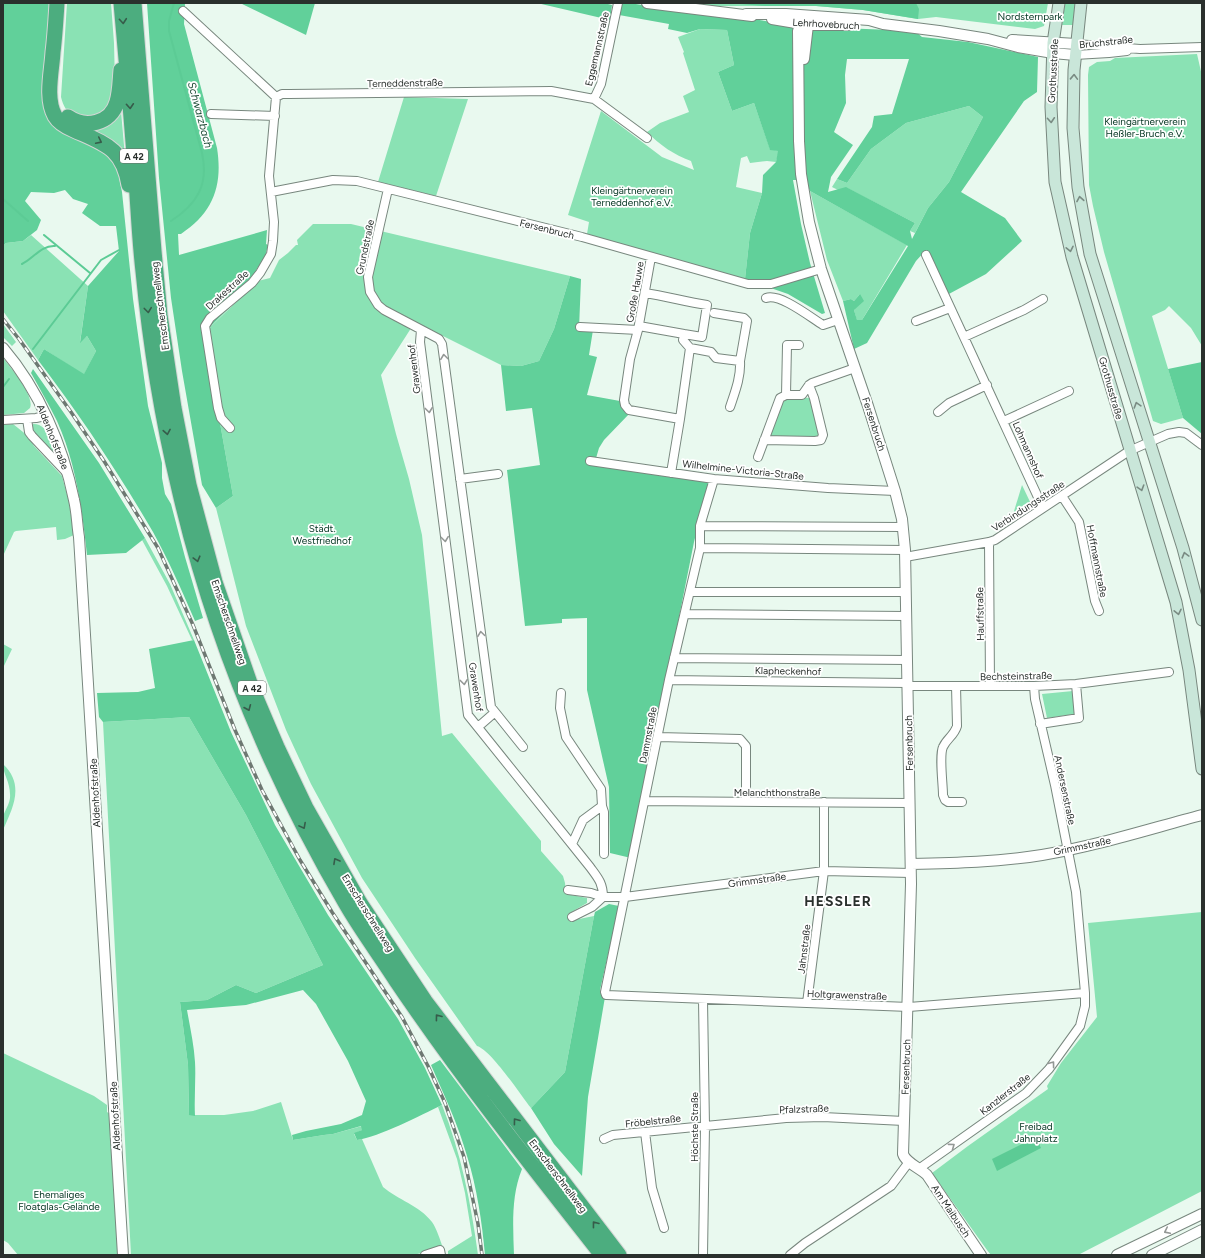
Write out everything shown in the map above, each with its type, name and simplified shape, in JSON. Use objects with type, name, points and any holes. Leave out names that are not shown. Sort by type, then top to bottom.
[{"type":"highway","points":[[57,3],[50,93],[52,109],[59,121],[68,128],[102,142],[111,148],[118,156],[126,170],[132,202],[136,250],[143,272]]},
{"type":"highway","points":[[64,3],[57,77],[57,95],[61,110],[73,121],[84,124],[99,122],[106,118],[114,108],[117,102],[124,40]]},
{"type":"highway","name":"Emscherschnellweg","points":[[121,3],[143,272],[150,332],[162,401],[179,488],[204,586],[241,690],[267,753],[296,812],[351,913],[412,1004],[453,1061],[602,1255]]},
{"type":"highway","name":"Emscherschnellweg","points":[[134,3],[154,258],[160,315],[174,408],[189,485],[215,582],[251,686],[277,747],[306,808],[360,903],[425,1001],[619,1255]]},
{"type":"main road","name":"Grothusstraße","points":[[1059,3],[1053,48],[1051,107],[1055,182],[1072,257],[1129,451],[1176,602],[1190,675],[1202,769]]},
{"type":"main road","name":"Grothusstraße","points":[[1081,3],[1075,49],[1073,114],[1078,187],[1090,254],[1183,548],[1202,620]]},
{"type":"street","name":"Eggemannstraße","points":[[594,99],[601,84],[618,3]]},
{"type":"street","name":"Lehrhovebruch","points":[[647,3],[746,14],[786,14],[805,21],[863,26],[883,24],[939,30],[988,39],[1018,47],[1075,49]]},
{"type":"street","points":[[183,11],[276,97]]},
{"type":"street","name":"Fersenbruch","points":[[805,21],[799,101],[799,141],[803,184],[809,222],[821,269],[895,491],[903,527],[906,592],[911,868],[909,1007],[903,1154],[905,1160],[909,1162]]},
{"type":"street","name":"Bruchstraße","points":[[1075,49],[1202,47]]},
{"type":"street","name":"Terneddenstraße","points":[[276,97],[282,94],[551,91],[594,99],[646,138]]},
{"type":"street","name":"Drakestraße","points":[[230,428],[221,418],[218,408],[205,326],[210,318],[252,283],[260,273],[270,254],[274,226],[269,176],[276,97]]},
{"type":"street","points":[[211,114],[275,116]]},
{"type":"street","name":"Fersenbruch","points":[[271,192],[333,180],[357,181],[582,237],[748,284],[770,284],[821,269]]},
{"type":"street","name":"Grundstraße","points":[[388,189],[369,268],[368,287],[378,305],[421,330]]},
{"type":"street","name":"Lohmannshof","points":[[926,255],[1043,508]]},
{"type":"street","name":"Große Hauwe","points":[[651,257],[639,328],[630,359],[624,400],[625,405],[629,410],[680,418]]},
{"type":"street","points":[[639,328],[702,337],[706,305],[645,293]]},
{"type":"street","points":[[766,298],[770,297],[782,300],[823,325],[838,320]]},
{"type":"street","points":[[964,337],[1024,310],[1043,299]]},
{"type":"street","points":[[916,321],[950,308]]},
{"type":"street","points":[[714,313],[744,318],[747,321],[737,387],[730,407]]},
{"type":"street","name":"Große Hauwe","points":[[580,327],[639,328]]},
{"type":"street","name":"Grawenhof","points":[[523,747],[490,707],[442,344],[440,339],[421,330],[420,342],[468,715],[572,844],[600,882],[603,888],[603,897]]},
{"type":"street","points":[[684,334],[683,340],[690,348],[711,352],[716,358],[740,361]]},
{"type":"street","points":[[799,345],[787,345],[786,394],[802,395],[809,385],[855,368]]},
{"type":"street","name":"Aldenhofstraße","points":[[3,348],[27,380],[63,457],[74,501],[79,537],[123,1255]]},
{"type":"street","points":[[671,473],[690,348]]},
{"type":"street","points":[[764,440],[821,440],[823,435],[814,398],[809,385]]},
{"type":"street","points":[[938,412],[949,403],[987,385]]},
{"type":"street","name":"Lohmannshof","points":[[1004,421],[1069,392]]},
{"type":"street","name":"Wilhelmine-Victoria-Straße","points":[[758,457],[780,398],[786,394]]},
{"type":"street","points":[[3,420],[27,419],[45,416]]},
{"type":"street","points":[[27,419],[29,432],[68,474]]},
{"type":"street","name":"Verbindungsstraße","points":[[905,553],[995,540],[1129,451],[1168,434],[1179,432],[1186,433],[1202,445]]},
{"type":"street","name":"Wilhelmine-Victoria-Straße","points":[[590,461],[714,479],[828,488],[895,491]]},
{"type":"street","points":[[460,479],[498,474]]},
{"type":"street","name":"Dammstraße","points":[[608,996],[605,992],[669,680],[700,548],[700,526],[714,479]]},
{"type":"street","name":"Hoffmannstraße","points":[[1062,496],[1079,522],[1094,601],[1099,611]]},
{"type":"street","points":[[700,526],[903,527]]},
{"type":"street","name":"Hauffstraße","points":[[989,542],[990,686]]},
{"type":"street","points":[[700,548],[905,553]]},
{"type":"street","points":[[690,592],[906,592]]},
{"type":"street","points":[[685,614],[906,616]]},
{"type":"street","name":"Klapheckenhof","points":[[674,658],[907,660]]},
{"type":"street","name":"Bechsteinstraße","points":[[907,684],[956,686],[1034,686],[1076,684],[1169,672]]},
{"type":"street","name":"Klapheckenhof","points":[[669,680],[907,684]]},
{"type":"street","points":[[1040,724],[1079,718],[1076,684]]},
{"type":"street","points":[[956,686],[957,726],[955,732],[945,742],[942,749],[943,795],[945,800],[948,802],[962,802]]},
{"type":"street","name":"Andersenstraße","points":[[1034,686],[1040,724],[1055,785],[1076,892],[1085,994]]},
{"type":"street","points":[[561,693],[560,708],[566,737],[601,789],[602,806],[604,812],[604,854]]},
{"type":"street","name":"Grawenhof","points":[[478,727],[494,713]]},
{"type":"street","points":[[658,737],[740,739],[746,746],[746,802]]},
{"type":"street","name":"Melanchthonstraße","points":[[645,801],[910,803]]},
{"type":"street","name":"Jahnstraße","points":[[807,1003],[824,871],[824,802]]},
{"type":"street","points":[[572,844],[583,820],[602,806]]},
{"type":"street","name":"Grimmstraße","points":[[568,890],[591,893],[603,897],[625,897],[824,871],[911,868],[1042,855],[1113,839],[1202,815]]},
{"type":"street","points":[[572,917],[592,907],[603,897]]},
{"type":"street","name":"Holtgrawenstraße","points":[[608,996],[909,1007],[1085,994]]},
{"type":"street","name":"Kanzlerstraße","points":[[920,1168],[1026,1093],[1033,1086],[1049,1069],[1080,1026],[1085,1006],[1085,994]]},
{"type":"street","name":"Höchste Straße","points":[[703,1000],[705,1126],[703,1255]]},
{"type":"street","name":"Pfalzstraße","points":[[705,1126],[786,1118],[823,1117],[904,1120]]},
{"type":"street","name":"Fröbelstraße","points":[[604,1139],[613,1135],[705,1126]]},
{"type":"street","points":[[645,1132],[652,1188],[664,1228]]},
{"type":"street","points":[[790,1255],[891,1186],[909,1162],[920,1168]]},
{"type":"street","name":"Am Maibusch","points":[[920,1168],[927,1175],[981,1255]]},
{"type":"street","points":[[1117,1255],[1202,1214]]},
{"type":"street","points":[[1152,1255],[1202,1230]]},
{"type":"street","points":[[425,1255],[441,1252]]},
{"type":"green space","points":[[67,3],[111,3],[115,83],[110,106],[92,120],[76,116],[68,112],[61,97]]},
{"type":"green space","name":"Nordsternpark","points":[[665,3],[1048,3],[1044,26],[1035,29],[936,17],[918,19],[863,10],[816,6],[684,6]]},
{"type":"green space","points":[[1065,3],[1077,3],[1073,25],[1062,25]]},
{"type":"green space","name":"Kleingärtnerverein Terneddenhof e.V.","points":[[700,29],[727,30],[734,65],[718,72],[732,111],[754,103],[770,149],[779,151],[776,162],[767,161],[750,163],[747,156],[741,158],[736,187],[762,193],[750,233],[745,279],[587,234],[589,222],[568,215],[601,111],[662,157],[694,170],[691,161],[668,149],[647,132],[660,123],[689,112],[683,96],[695,90],[678,37]]},
{"type":"green space","name":"Kleingärtnerverein Heßler-Bruch e.V.","points":[[1197,54],[1202,76],[1202,346],[1191,328],[1169,306],[1165,310],[1152,316],[1183,418],[1161,424],[1153,421],[1104,252],[1093,206],[1089,185],[1088,75],[1089,67],[1097,62],[1110,61],[1115,58]]},
{"type":"green space","points":[[404,97],[468,99],[436,196],[378,182]]},
{"type":"green space","points":[[969,106],[983,117],[949,182],[928,208],[915,233],[910,231],[915,223],[847,188],[838,190],[832,187],[837,179],[847,183],[871,149],[906,123]]},
{"type":"green space","points":[[121,111],[125,157],[81,128]]},
{"type":"green space","points":[[810,191],[907,245],[862,320],[857,321],[854,310],[860,294],[854,301],[851,299],[843,301],[827,260]]},
{"type":"green space","name":"Städt. Westfriedhof","points":[[313,224],[351,224],[570,276],[554,329],[539,361],[521,366],[501,365],[415,322],[381,375],[409,479],[422,535],[442,736],[452,733],[541,841],[541,851],[563,876],[566,894],[587,898],[587,903],[568,914],[569,921],[594,916],[565,1072],[531,1108],[490,1055],[477,1046],[415,958],[362,878],[311,784],[286,730],[246,626],[216,508],[233,496],[204,333],[258,281],[270,278],[279,260],[296,245],[298,245],[297,240]]},
{"type":"green space","points":[[31,235],[88,286],[80,342],[87,336],[96,351],[84,375],[44,349],[38,360],[3,311],[3,246],[6,243],[23,241]]},
{"type":"green space","points":[[3,324],[16,342],[12,346],[3,337]]},
{"type":"green space","points":[[3,358],[21,382],[29,397],[31,403],[30,408],[24,413],[3,415]]},
{"type":"green space","points":[[785,397],[811,398],[821,436],[819,438],[772,438],[768,436],[781,400]]},
{"type":"green space","points":[[13,424],[28,436],[34,446],[62,476],[69,502],[74,535],[65,539],[57,540],[56,527],[16,531],[14,532],[3,556],[3,425]]},
{"type":"green space","points":[[33,424],[43,427],[46,431],[56,458],[32,431]]},
{"type":"green space","points":[[1022,485],[1032,506],[1030,509],[1011,521]]},
{"type":"green space","points":[[145,538],[170,584],[194,640],[192,640],[167,586],[142,540]]},
{"type":"green space","points":[[3,644],[12,649],[3,668]]},
{"type":"green space","points":[[1073,691],[1075,714],[1047,718],[1042,694]]},
{"type":"green space","points":[[189,717],[246,815],[323,965],[256,993],[236,985],[207,1000],[180,1002],[188,1065],[189,1115],[224,1115],[253,1111],[281,1102],[293,1140],[333,1134],[362,1126],[362,1130],[354,1134],[357,1140],[362,1139],[383,1187],[427,1216],[435,1228],[443,1248],[413,1255],[131,1255],[103,722]]},
{"type":"green space","points":[[3,764],[10,772],[14,780],[15,796],[3,830],[3,817],[9,803],[10,790]]},
{"type":"green space","name":"Freibad Jahnplatz","points":[[1202,912],[1202,1191],[1078,1255],[991,1255],[932,1173],[1048,1089],[1047,1086],[1061,1063],[1097,1017],[1088,923]]},
{"type":"green space","name":"Ehemaliges Floatglas-Gelände","points":[[3,1053],[94,1096],[107,1105],[107,1112],[110,1114],[118,1255],[18,1255],[8,1243],[3,1240]]},
{"type":"green space","points":[[442,1105],[460,1160],[472,1216],[478,1255],[448,1255],[448,1251],[472,1236],[465,1193],[457,1159],[438,1107]]},
{"type":"shaded area","points":[[3,3],[53,3],[46,106],[102,150],[114,163],[118,172],[122,192],[133,299],[148,406],[162,463],[162,478],[165,494],[171,504],[203,618],[195,621],[164,554],[140,510],[84,423],[38,360],[44,349],[84,374],[96,351],[87,336],[80,343],[88,286],[119,251],[116,226],[100,226],[82,213],[88,204],[73,199],[65,190],[54,193],[31,192],[25,201],[41,220],[37,230],[23,241],[6,243],[3,246]]},
{"type":"shaded area","points":[[147,3],[185,3],[184,24],[217,148],[217,186],[208,208],[201,217],[192,226],[181,234],[178,234],[179,255],[267,230],[266,244],[268,245],[265,257],[256,270],[262,275],[204,333],[233,496],[216,508],[202,485],[171,298],[159,178]]},
{"type":"shaded area","points":[[240,3],[315,3],[306,35]]},
{"type":"shaded area","points":[[537,3],[604,3],[612,5],[610,20]]},
{"type":"shaded area","points":[[621,3],[630,3],[683,12],[747,18],[784,24],[817,27],[915,31],[922,37],[968,42],[1038,57],[1037,92],[1024,101],[961,192],[1005,218],[1022,241],[986,274],[947,295],[925,251],[916,261],[867,343],[854,349],[843,301],[851,299],[854,301],[860,294],[864,301],[854,310],[857,320],[862,320],[908,246],[810,191],[805,180],[793,180],[810,263],[825,313],[822,314],[788,294],[745,279],[750,233],[762,193],[763,175],[776,162],[778,151],[770,150],[754,103],[732,111],[718,72],[734,65],[727,30],[700,29],[687,33],[668,29],[669,24],[619,15]],"holes":[[[847,59],[909,59],[892,114],[874,116],[872,127],[837,179],[847,183],[871,149],[906,123],[969,106],[983,117],[949,182],[928,208],[912,239],[910,231],[915,223],[846,187],[828,192],[831,177],[853,145],[834,132],[846,103],[845,75]]]},
{"type":"shaded area","points":[[728,3],[916,3],[919,9],[918,19],[863,10],[816,6],[765,6]]},
{"type":"shaded area","points":[[570,276],[581,279],[579,329],[593,330],[589,355],[597,357],[587,395],[620,401],[620,404],[626,413],[630,413],[604,440],[599,448],[594,465],[698,481],[709,481],[694,542],[631,858],[610,853],[609,787],[587,690],[587,618],[562,619],[562,623],[525,626],[507,470],[540,465],[532,408],[506,411],[501,365],[521,366],[539,361],[554,329]]},
{"type":"shaded area","points":[[1202,362],[1202,434],[1183,418],[1168,369]]},
{"type":"shaded area","points":[[33,369],[99,463],[145,538],[126,553],[87,555],[74,470],[64,437],[57,421],[31,373]]},
{"type":"shaded area","points":[[194,640],[231,732],[275,825],[328,915],[398,1019],[425,1068],[442,1105],[377,1135],[357,1140],[354,1133],[362,1130],[361,1126],[333,1134],[293,1140],[292,1135],[341,1124],[362,1115],[366,1101],[348,1061],[316,1004],[303,990],[246,1005],[187,1010],[194,1049],[195,1069],[195,1116],[189,1115],[188,1065],[180,1002],[207,1000],[236,985],[256,993],[323,965],[246,815],[189,717],[103,722],[99,717],[97,693],[138,692],[155,688],[149,649]]},
{"type":"shaded area","points":[[609,904],[619,906],[600,990],[605,997],[588,1097],[582,1176],[554,1144],[531,1108],[565,1072],[595,912]]},
{"type":"shaded area","points":[[440,1060],[522,1169],[518,1179],[514,1200],[514,1255],[485,1255],[479,1205],[471,1168],[455,1121],[431,1065]]},
{"type":"shaded area","points":[[1036,1137],[1041,1148],[997,1171],[992,1159]]},
{"type":"waterway","name":"Schwarzbach","points":[[171,221],[188,208],[194,200],[199,193],[204,175],[202,153],[169,31],[169,21],[174,3]]},
{"type":"waterway","points":[[3,199],[28,221]]},
{"type":"waterway","points":[[44,235],[90,273]]},
{"type":"waterway","points":[[22,264],[41,250],[50,246],[55,246]]},
{"type":"waterway","name":"Schwarzbach","points":[[33,349],[101,260],[119,250]]},
{"type":"waterway","name":"Schwarzbach","points":[[3,387],[9,379]]},
{"type":"railway","points":[[3,319],[71,412],[104,461],[158,548],[193,625],[235,730],[262,790],[300,860],[332,912],[402,1017],[428,1066],[445,1103],[464,1157],[478,1224],[482,1255]]},
{"type":"district","name":"HESSLER","points":[[838,901]]}]
